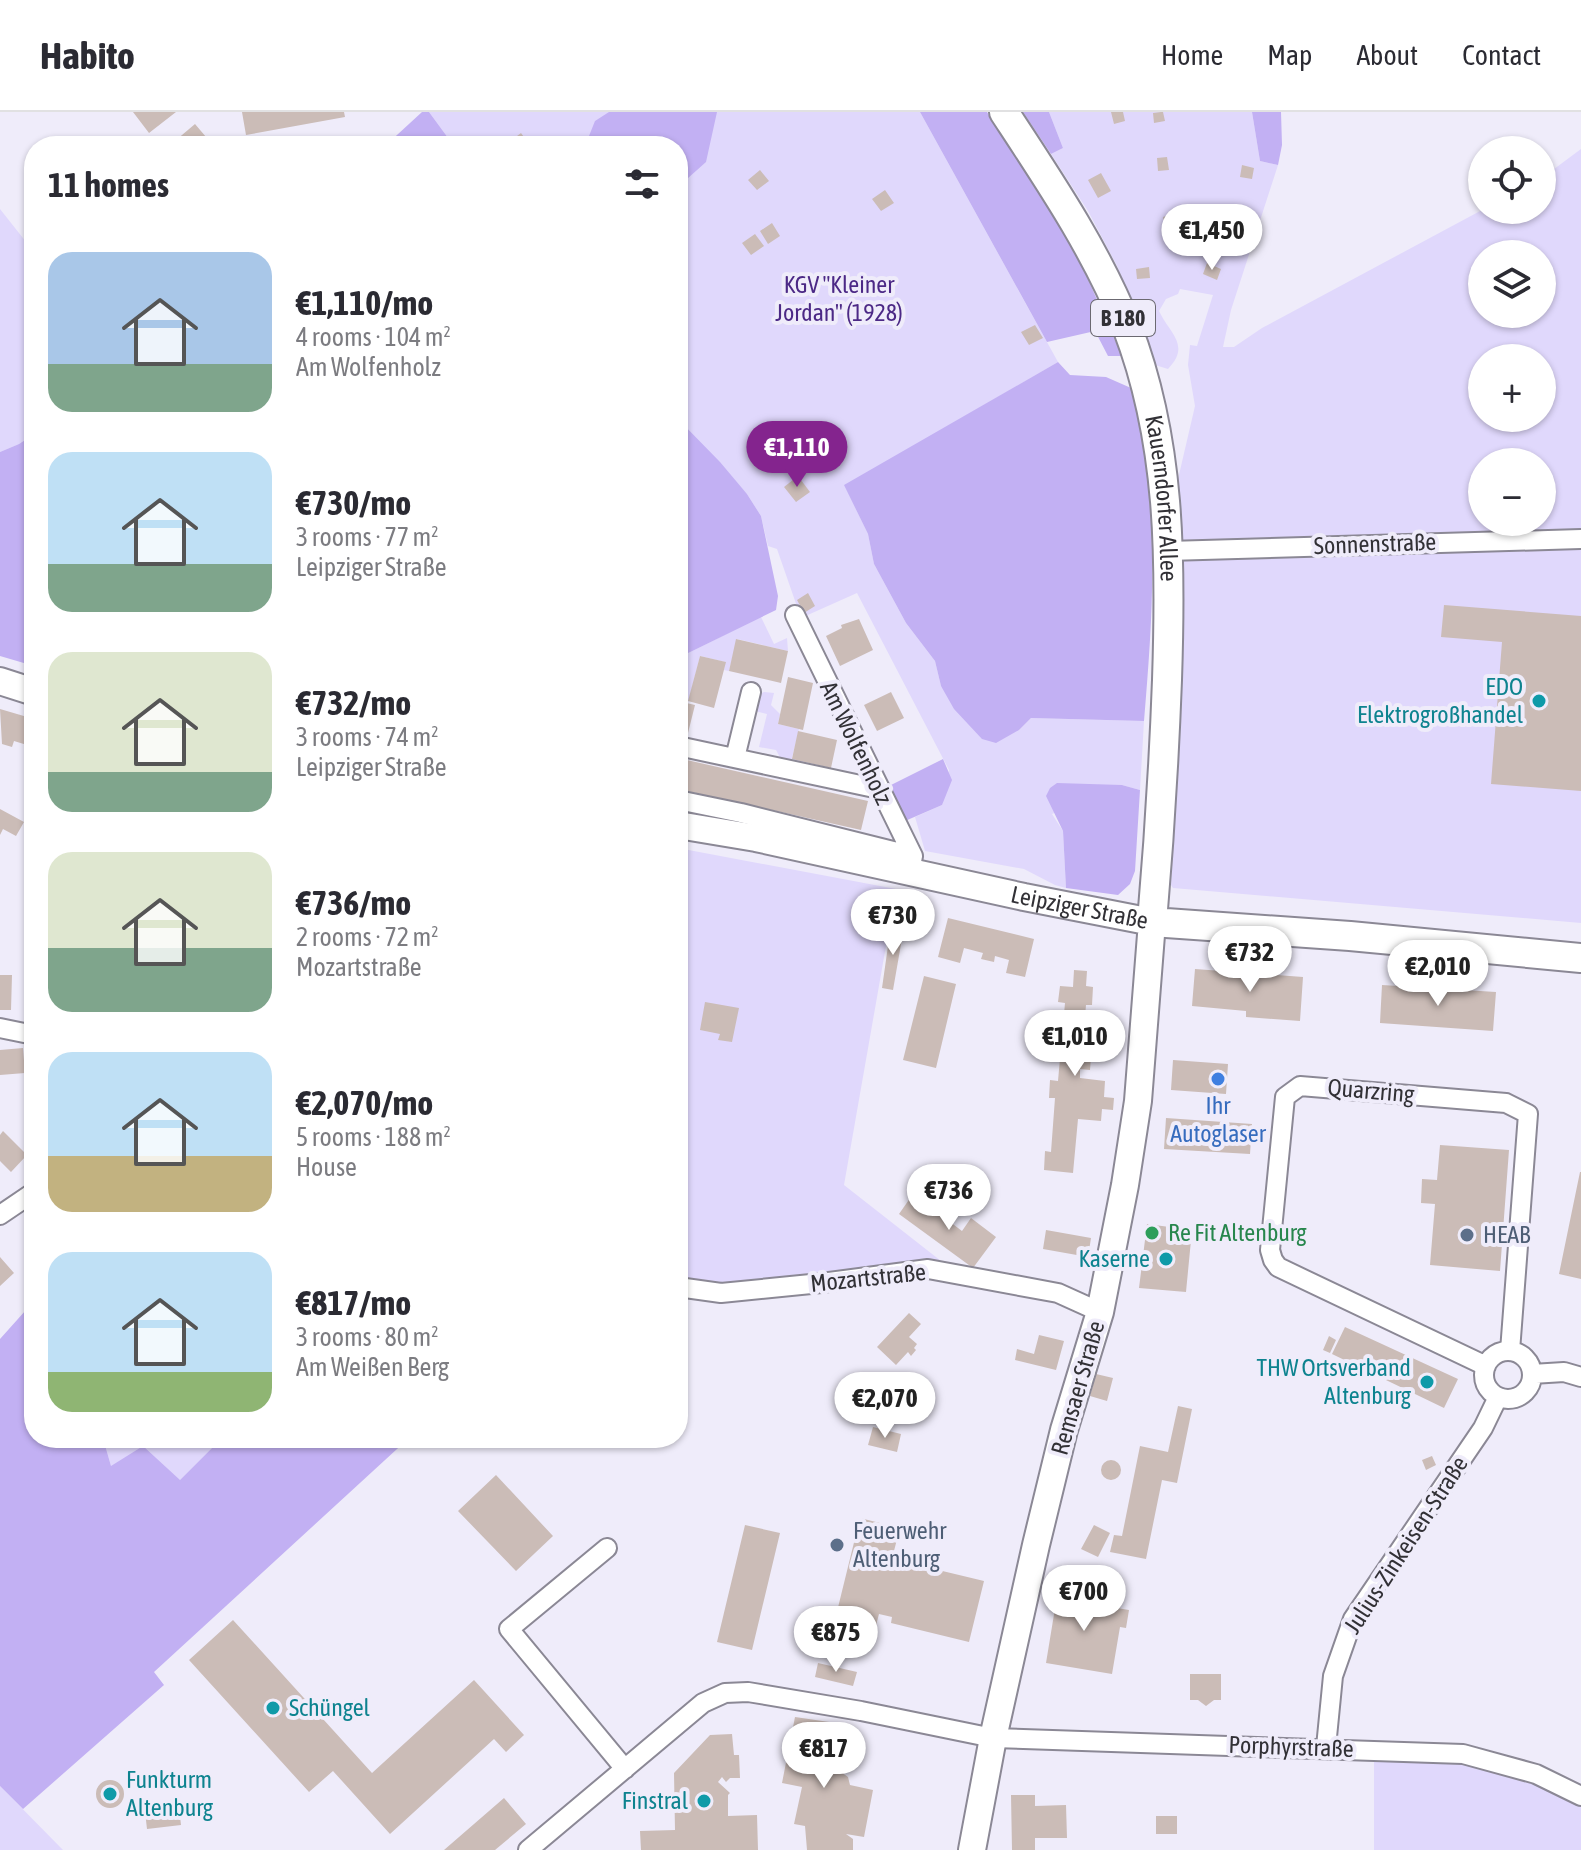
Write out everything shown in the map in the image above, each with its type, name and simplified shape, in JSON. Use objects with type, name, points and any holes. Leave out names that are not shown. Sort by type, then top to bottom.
[{"type":"main road","name":"Kauerndorfer Allee","points":[[1004,112],[1069,212],[1103,273],[1144,378],[1159,442],[1164,479],[1169,610],[1165,753],[1152,922]]},
{"type":"main road","name":"Leipziger Straße","points":[[1152,922],[1581,958]]},
{"type":"street","name":"Sonnenstraße","points":[[1168,551],[1581,539]]},
{"type":"street","name":"Am Wolfenholz","points":[[795,615],[879,789],[911,864]]},
{"type":"street","points":[[0,681],[24,689]]},
{"type":"street","points":[[735,758],[751,692]]},
{"type":"street","points":[[688,748],[879,789]]},
{"type":"street","name":"Leipziger Straße","points":[[688,802],[741,813],[1024,897],[1152,922]]},
{"type":"street","name":"Leipziger Straße","points":[[688,827],[911,864]]},
{"type":"street","name":"Remsaer Straße","points":[[972,1850],[993,1738],[1064,1430],[1100,1312],[1136,1115],[1152,922]]},
{"type":"street","points":[[0,1028],[24,1033]]},
{"type":"street","name":"Quarzring","points":[[1486,1366],[1278,1267],[1273,1260],[1270,1250],[1285,1097],[1300,1086],[1506,1103],[1528,1114],[1510,1351]]},
{"type":"street","points":[[0,1215],[24,1199]]},
{"type":"street","name":"Mozartstraße","points":[[688,1288],[721,1293],[928,1269],[1058,1293],[1100,1312]]},
{"type":"street","points":[[1510,1351],[1528,1361],[1532,1374],[1528,1390],[1514,1399],[1498,1397],[1487,1387],[1485,1380],[1486,1366],[1496,1355],[1510,1351]]},
{"type":"street","points":[[1532,1374],[1564,1372],[1581,1377]]},
{"type":"street","name":"Julius-Zinkeisen-Straße","points":[[1326,1747],[1333,1676],[1353,1619],[1483,1428],[1498,1397]]},
{"type":"street","points":[[607,1548],[509,1629],[625,1769]]},
{"type":"street","name":"Porphyrstraße","points":[[528,1850],[703,1703],[725,1693],[748,1692],[832,1706],[993,1738],[1463,1754],[1536,1774],[1581,1796]]},
{"type":"green space","name":"KGV \"Kleiner Jordan\" (1928)","points":[[429,112],[920,112],[1058,362],[845,486],[868,534],[874,564],[906,623],[935,661],[941,686],[1019,730],[1031,718],[1144,721],[1140,790],[1122,785],[1052,814],[1063,831],[1066,888],[1024,869],[925,851],[915,817],[942,805],[949,770],[857,593],[801,618],[777,549],[768,546],[761,516],[747,494],[688,430],[688,136],[447,136]]},
{"type":"green space","points":[[1049,112],[1252,112],[1260,161],[1278,165],[1231,310],[1223,347],[1234,347],[1262,328],[1468,218],[1468,224],[1556,224],[1556,168],[1581,149],[1581,923],[1173,888],[1175,492],[1195,406],[1188,365],[1190,345],[1197,346],[1213,295],[1180,289],[1178,294],[1166,299],[1159,311],[1176,340],[1178,353],[1168,369],[1155,365],[1117,266],[1088,211],[1051,154],[1063,148]]},
{"type":"green space","points":[[0,209],[24,239],[24,441],[0,452]]},
{"type":"green space","points":[[761,617],[774,644],[787,638],[788,651],[737,639],[729,671],[724,670],[725,662],[700,656],[688,703],[688,653]]},
{"type":"green space","points":[[774,693],[771,705],[780,714],[778,724],[799,729],[792,758],[804,761],[799,765],[782,761],[776,750],[759,747],[767,714],[755,711],[758,695]]},
{"type":"green space","points":[[688,850],[896,889],[844,1185],[941,1261],[762,1282],[707,1282],[688,1279]]},
{"type":"green space","points":[[106,1448],[212,1448],[180,1480],[111,1466]]},
{"type":"green space","points":[[1374,1759],[1462,1762],[1497,1770],[1549,1789],[1581,1805],[1581,1850],[1374,1850]]},
{"type":"green space","points":[[0,1786],[63,1850],[0,1850]]},
{"type":"shaded area","points":[[422,112],[429,112],[447,136],[396,136]]},
{"type":"shaded area","points":[[609,112],[717,112],[706,162],[688,178],[688,136],[589,136],[595,121]]},
{"type":"shaded area","points":[[920,112],[987,112],[1075,250],[1122,356],[1108,356],[1095,331],[1047,342]]},
{"type":"shaded area","points":[[1023,112],[1049,112],[1063,148],[1051,154]]},
{"type":"shaded area","points":[[1252,112],[1281,112],[1282,145],[1278,165],[1260,161]]},
{"type":"shaded area","points":[[1058,362],[1070,375],[1106,377],[1131,388],[1147,473],[1152,554],[1144,721],[1031,718],[1019,730],[996,743],[982,739],[954,709],[941,686],[935,661],[906,623],[874,564],[868,534],[844,485]]},
{"type":"shaded area","points":[[688,429],[747,494],[761,516],[778,596],[776,610],[688,653]]},
{"type":"shaded area","points":[[24,441],[24,663],[0,656],[0,452]]},
{"type":"shaded area","points":[[943,759],[952,780],[942,805],[905,821],[889,786]]},
{"type":"shaded area","points":[[1057,783],[1122,785],[1140,790],[1135,871],[1130,884],[1118,895],[1066,888],[1063,831],[1046,796]]},
{"type":"shaded area","points":[[24,1312],[24,1448],[106,1448],[111,1466],[140,1448],[145,1448],[180,1480],[212,1448],[398,1448],[154,1672],[164,1685],[23,1809],[0,1786],[0,1339]]},
{"type":"building","points":[[133,112],[176,112],[149,133]]},
{"type":"building","points":[[242,112],[344,112],[345,117],[246,135]]},
{"type":"building","points":[[1111,112],[1123,112],[1125,121],[1114,124]]},
{"type":"building","points":[[1163,112],[1165,121],[1154,123],[1153,113]]},
{"type":"building","points":[[195,124],[205,136],[181,136]]},
{"type":"building","points":[[1167,157],[1169,170],[1158,171],[1157,158]]},
{"type":"building","points":[[1242,165],[1254,168],[1252,179],[1240,177]]},
{"type":"building","points":[[760,170],[769,181],[757,190],[748,180]]},
{"type":"building","points":[[1101,173],[1111,191],[1098,198],[1088,180]]},
{"type":"building","points":[[885,190],[894,203],[881,211],[872,199]]},
{"type":"building","points":[[1194,209],[1197,218],[1185,221],[1183,212]]},
{"type":"building","points":[[1175,213],[1178,223],[1165,226],[1163,217]]},
{"type":"building","points":[[1229,215],[1242,219],[1238,229],[1225,224]]},
{"type":"building","points":[[772,223],[780,236],[768,244],[760,231]]},
{"type":"building","points":[[755,234],[764,246],[751,255],[742,243]]},
{"type":"building","points":[[1207,263],[1221,269],[1217,280],[1203,274]]},
{"type":"building","points":[[1149,267],[1150,278],[1137,279],[1136,269]]},
{"type":"building","points":[[1035,325],[1043,338],[1029,345],[1021,332]]},
{"type":"building","points":[[798,476],[810,492],[796,502],[784,487]]},
{"type":"building","points":[[808,593],[815,606],[804,613],[797,600]]},
{"type":"building","name":"EDO Elektrogroßhandel","points":[[1444,605],[1581,616],[1581,791],[1491,784],[1502,642],[1441,637]]},
{"type":"building","points":[[859,619],[873,650],[840,666],[826,636],[842,628],[841,625]]},
{"type":"building","points":[[736,639],[788,651],[781,683],[729,671]]},
{"type":"building","points":[[700,656],[726,662],[714,708],[688,701]]},
{"type":"building","points":[[788,677],[813,683],[803,730],[778,724]]},
{"type":"building","points":[[891,692],[904,718],[877,731],[864,705]]},
{"type":"building","points":[[688,703],[695,705],[688,733]]},
{"type":"building","points":[[0,709],[24,716],[24,744],[14,741],[12,747],[2,744]]},
{"type":"building","points":[[798,731],[837,740],[831,768],[792,759]]},
{"type":"building","points":[[688,760],[868,801],[861,830],[688,791]]},
{"type":"building","points":[[0,809],[24,822],[16,836],[3,829],[0,835]]},
{"type":"building","points":[[948,918],[1034,939],[1025,977],[1006,973],[1009,960],[995,956],[994,962],[981,959],[983,953],[964,948],[960,963],[938,957]]},
{"type":"building","points":[[891,925],[904,927],[893,990],[882,988]]},
{"type":"building","points":[[1195,969],[1303,977],[1300,1021],[1246,1017],[1246,1011],[1192,1006]]},
{"type":"building","points":[[1074,970],[1087,971],[1086,986],[1093,987],[1092,1005],[1086,1005],[1084,1029],[1093,1030],[1093,1036],[1100,1036],[1098,1058],[1091,1057],[1090,1070],[1080,1069],[1080,1078],[1105,1081],[1104,1097],[1114,1098],[1113,1110],[1102,1109],[1101,1121],[1078,1119],[1073,1173],[1044,1170],[1045,1151],[1051,1152],[1055,1098],[1049,1098],[1050,1080],[1058,1081],[1065,1003],[1058,1002],[1060,986],[1073,987]]},
{"type":"building","points":[[0,975],[12,975],[11,1010],[0,1010]]},
{"type":"building","points":[[924,976],[956,984],[936,1068],[903,1060]]},
{"type":"building","points":[[1382,985],[1496,992],[1493,1031],[1380,1023]]},
{"type":"building","points":[[705,1002],[739,1008],[732,1042],[718,1040],[720,1034],[700,1030]]},
{"type":"building","points":[[23,1048],[24,1073],[0,1075],[0,1050]]},
{"type":"building","points":[[1173,1060],[1228,1064],[1226,1094],[1171,1090]]},
{"type":"building","points":[[1166,1118],[1252,1124],[1250,1154],[1164,1149]]},
{"type":"building","points":[[3,1131],[24,1152],[24,1158],[11,1172],[0,1161],[0,1135]]},
{"type":"building","name":"HEAB","points":[[1440,1145],[1509,1150],[1500,1271],[1430,1265],[1435,1204],[1421,1203],[1422,1179],[1437,1180]]},
{"type":"building","points":[[1581,1172],[1581,1279],[1559,1274]]},
{"type":"building","points":[[913,1194],[962,1231],[971,1218],[996,1237],[973,1268],[899,1214]]},
{"type":"building","name":"Kaserne","points":[[1147,1224],[1192,1230],[1186,1292],[1139,1288]]},
{"type":"building","points":[[1046,1230],[1091,1238],[1088,1257],[1043,1249]]},
{"type":"building","points":[[0,1257],[14,1273],[0,1286]]},
{"type":"building","points":[[909,1313],[921,1324],[909,1337],[917,1344],[916,1350],[911,1356],[908,1352],[896,1365],[877,1347]]},
{"type":"building","points":[[1345,1327],[1458,1379],[1444,1408],[1332,1354]]},
{"type":"building","points":[[1039,1335],[1064,1341],[1056,1370],[1015,1360],[1017,1349],[1034,1354]]},
{"type":"building","points":[[1329,1336],[1336,1340],[1330,1353],[1323,1350]]},
{"type":"building","points":[[1096,1374],[1113,1378],[1107,1401],[1090,1396]]},
{"type":"building","points":[[1178,1406],[1192,1409],[1177,1483],[1162,1480],[1146,1559],[1110,1552],[1114,1535],[1122,1536],[1140,1446],[1168,1452]]},
{"type":"building","points":[[873,1427],[901,1434],[897,1452],[868,1445]]},
{"type":"building","points":[[1432,1456],[1436,1465],[1426,1470],[1422,1460]]},
{"type":"building","points":[[1111,1460],[1118,1463],[1121,1470],[1118,1477],[1111,1480],[1104,1477],[1101,1470],[1104,1463]]},
{"type":"building","points":[[496,1475],[553,1536],[516,1571],[458,1511]]},
{"type":"building","points":[[860,1518],[900,1528],[890,1566],[904,1569],[905,1562],[984,1581],[969,1642],[891,1623],[892,1617],[879,1614],[870,1649],[830,1640]]},
{"type":"building","points":[[745,1525],[780,1533],[752,1650],[717,1642]]},
{"type":"building","points":[[1094,1525],[1110,1533],[1098,1557],[1081,1549]]},
{"type":"building","points":[[1060,1578],[1072,1580],[1069,1600],[1129,1610],[1126,1628],[1120,1627],[1112,1674],[1046,1663]]},
{"type":"building","name":"Schüngel","points":[[233,1620],[372,1773],[474,1680],[524,1735],[506,1752],[494,1739],[390,1834],[333,1771],[309,1792],[189,1660]]},
{"type":"building","points":[[818,1663],[857,1672],[853,1686],[815,1677]]},
{"type":"building","points":[[1190,1674],[1221,1674],[1221,1700],[1214,1700],[1206,1706],[1198,1700],[1190,1700]]},
{"type":"building","points":[[795,1717],[836,1723],[823,1783],[826,1784],[833,1773],[841,1772],[848,1777],[850,1785],[873,1790],[864,1837],[846,1834],[853,1839],[853,1850],[807,1850],[805,1826],[794,1824],[802,1787],[782,1783]]},
{"type":"building","name":"Finstral","points":[[732,1734],[734,1755],[739,1755],[740,1778],[730,1778],[726,1782],[722,1777],[718,1782],[730,1793],[728,1816],[757,1815],[758,1850],[641,1850],[640,1831],[675,1830],[674,1773],[710,1735]]},
{"type":"building","name":"Funkturm Altenburg","points":[[110,1780],[120,1784],[124,1794],[120,1804],[110,1808],[100,1804],[96,1794],[100,1784]]},
{"type":"building","points":[[1011,1795],[1035,1795],[1035,1806],[1066,1805],[1067,1838],[1035,1838],[1035,1850],[1012,1850]]},
{"type":"building","points":[[504,1798],[526,1824],[495,1850],[444,1850]]},
{"type":"building","points":[[178,1799],[181,1825],[147,1829],[144,1803]]},
{"type":"building","points":[[1156,1816],[1177,1816],[1177,1834],[1156,1834]]},
{"type":"place","name":"EDO Elektrogroßhandel","points":[[1539,701]]},
{"type":"place","name":"Ihr Autoglaser","points":[[1218,1079]]},
{"type":"place","name":"Re Fit Altenburg","points":[[1152,1233]]},
{"type":"place","name":"HEAB","points":[[1467,1235]]},
{"type":"place","name":"Kaserne","points":[[1166,1259]]},
{"type":"place","name":"THW Ortsverband Altenburg","points":[[1427,1382]]},
{"type":"place","name":"Feuerwehr Altenburg","points":[[837,1545]]},
{"type":"place","name":"Schüngel","points":[[273,1708]]},
{"type":"place","name":"Funkturm Altenburg","points":[[110,1794]]},
{"type":"place","name":"Finstral","points":[[704,1801]]}]
